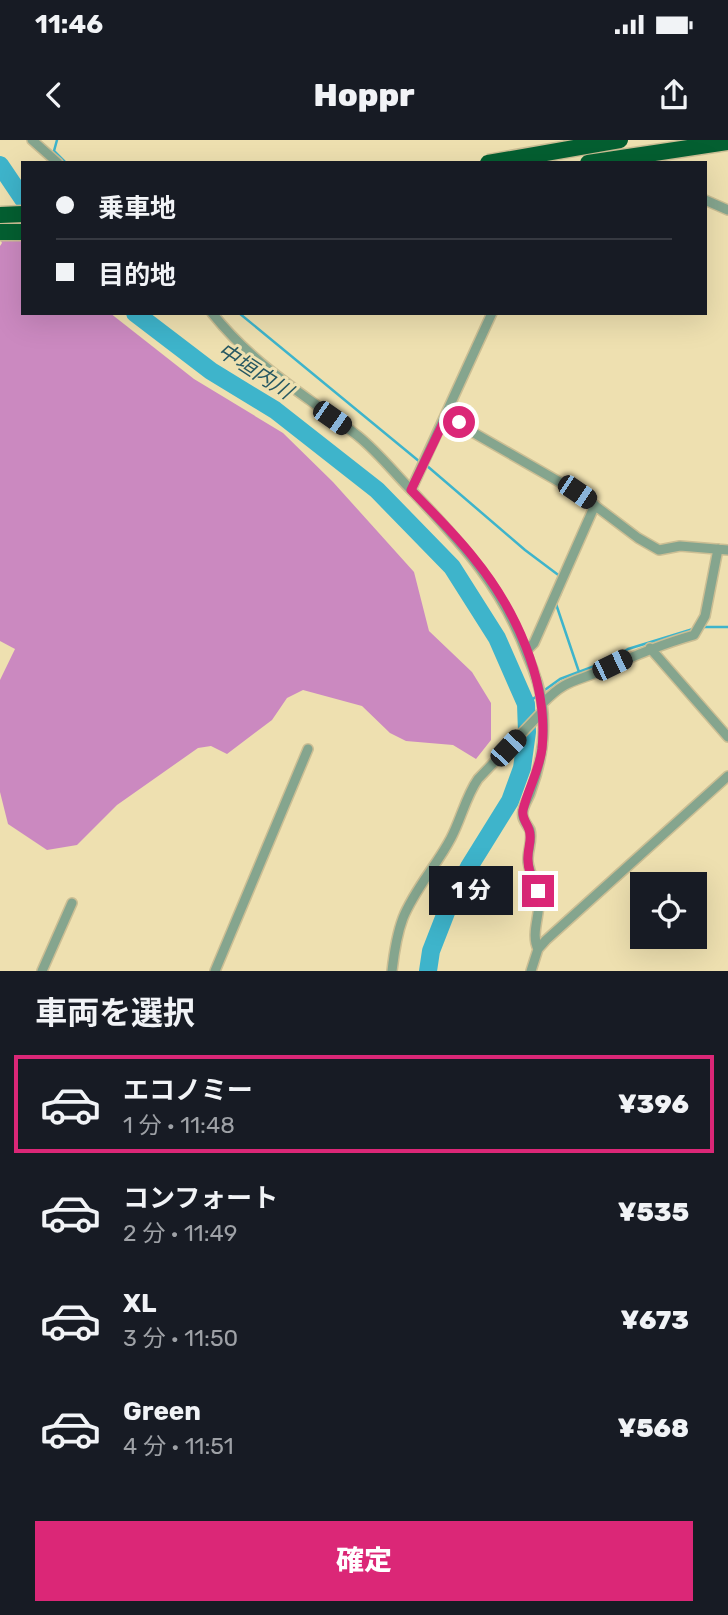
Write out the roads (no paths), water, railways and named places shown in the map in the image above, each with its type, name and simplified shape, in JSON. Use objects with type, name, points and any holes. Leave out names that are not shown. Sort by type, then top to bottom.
[{"type":"highway","points":[[499,161],[620,140]]},
{"type":"highway","points":[[593,158],[728,142]]},
{"type":"highway","points":[[0,215],[21,214]]},
{"type":"street","points":[[32,140],[56,161]]},
{"type":"street","points":[[43,150],[50,140]]},
{"type":"street","points":[[559,161],[569,140],[593,158],[598,140]]},
{"type":"street","points":[[707,201],[728,210]]},
{"type":"street","points":[[214,315],[246,352],[293,390],[362,439],[486,573],[518,631],[526,650],[541,710],[542,750],[523,811],[531,837],[528,858],[530,875],[538,891],[539,901],[535,935],[538,949],[531,971]]},
{"type":"street","points":[[411,490],[491,315]]},
{"type":"street","points":[[392,971],[404,916],[450,840],[464,812],[472,787],[556,690],[575,679],[650,648],[694,635],[700,627],[723,549],[680,546],[659,550],[539,469],[446,417]]},
{"type":"street","points":[[526,650],[534,643],[595,505]]},
{"type":"street","points":[[650,648],[728,737]]},
{"type":"street","points":[[215,971],[308,749]]},
{"type":"street","points":[[538,949],[728,776]]},
{"type":"street","points":[[42,971],[72,903]]},
{"type":"waterway","points":[[57,140],[54,151],[64,161]]},
{"type":"waterway","name":"中垣内川","points":[[0,165],[21,196]]},
{"type":"waterway","name":"中垣内川","points":[[138,315],[211,371],[275,410],[377,490],[452,567],[497,638],[526,704],[527,732],[522,768],[510,801],[469,867],[447,910],[431,951],[428,971]]},
{"type":"waterway","points":[[241,315],[420,462]]},
{"type":"waterway","points":[[426,465],[525,550],[561,577]]},
{"type":"waterway","points":[[560,595],[565,582]]},
{"type":"waterway","points":[[556,604],[579,672]]},
{"type":"waterway","points":[[703,627],[728,627]]},
{"type":"waterway","points":[[542,692],[560,679],[608,661],[628,649],[693,629]]},
{"type":"waterway","points":[[526,704],[537,696]]}]
